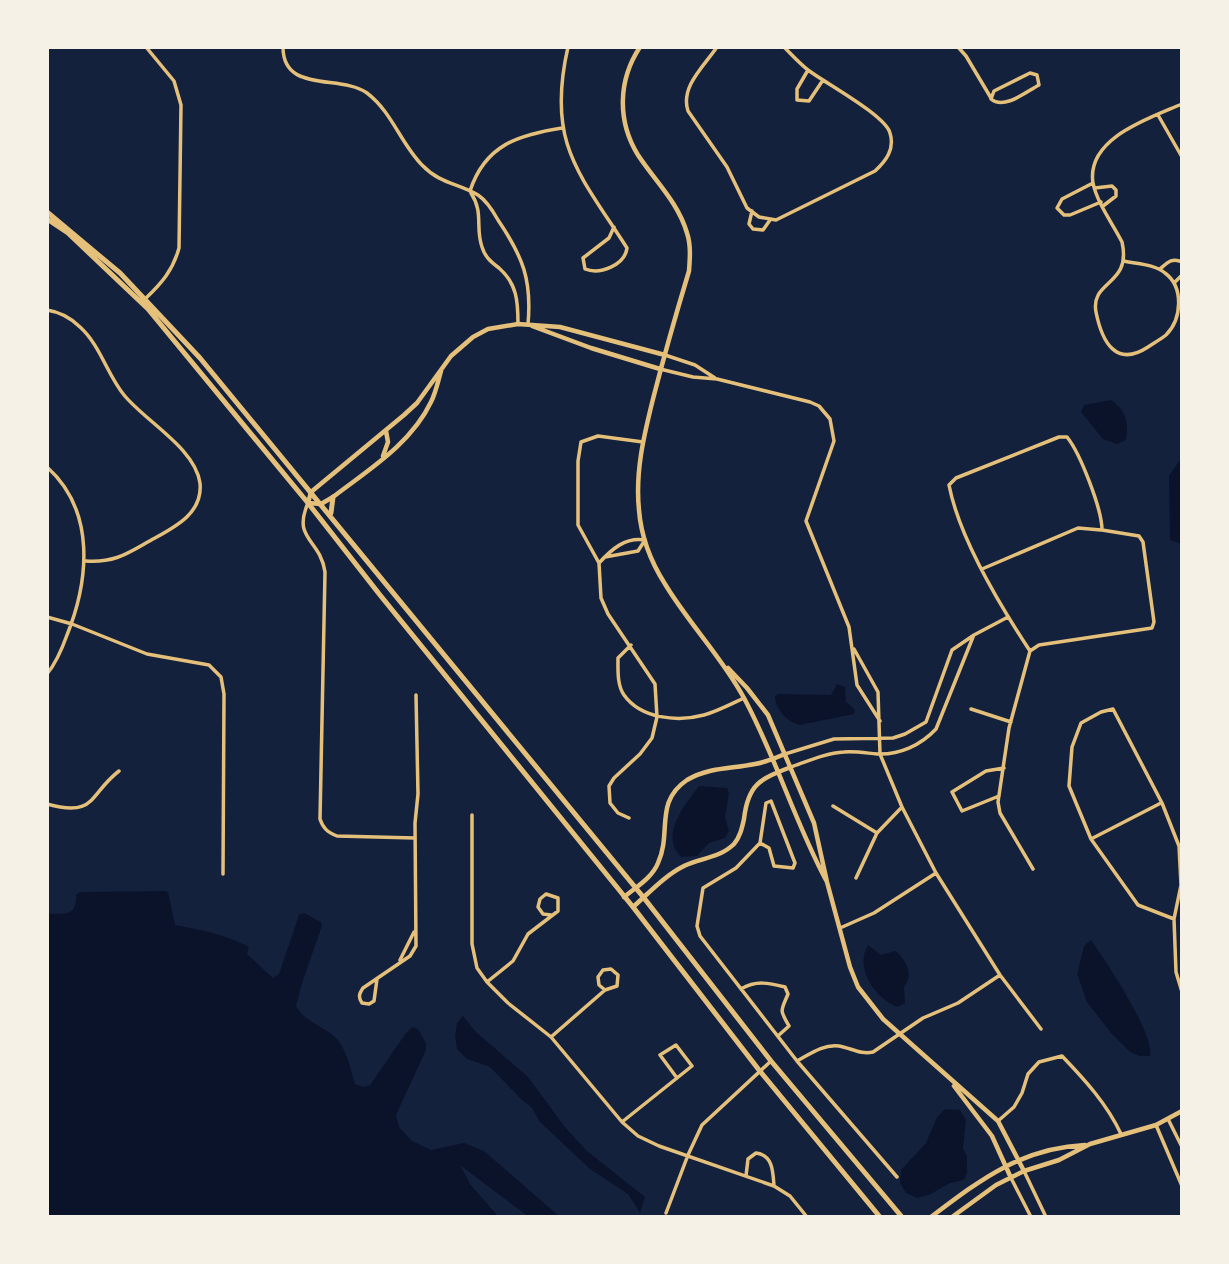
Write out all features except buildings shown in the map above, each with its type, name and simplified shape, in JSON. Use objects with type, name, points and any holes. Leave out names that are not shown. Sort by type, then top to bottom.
[{"type":"main road","points":[[47,212],[120,273],[143,300],[633,907],[759,1070],[880,1217]]},
{"type":"main road","points":[[47,219],[68,233],[143,300],[200,358],[644,898],[771,1061],[902,1217]]},
{"type":"main road","points":[[331,516],[333,497]]},
{"type":"main road","points":[[380,595],[390,587]]},
{"type":"main road","points":[[433,661],[442,653]]},
{"type":"street","points":[[143,300],[169,275],[179,248],[181,113],[174,81],[146,47]]},
{"type":"street","points":[[283,47],[285,64],[295,74],[365,92],[379,103],[416,159],[431,175],[470,191],[481,197],[489,206],[521,257],[530,293],[528,324]]},
{"type":"street","points":[[568,47],[561,76],[562,128],[572,163],[627,248],[624,259],[596,271],[585,269],[583,258],[609,238],[614,228]]},
{"type":"street","points":[[639,47],[623,87],[622,103],[627,131],[640,157],[681,216],[688,234],[690,253],[689,271],[660,369],[643,442],[638,508],[645,540],[665,584],[723,662],[768,715],[814,822],[827,882],[858,987],[883,1019],[998,1121],[1046,1217]]},
{"type":"street","points":[[718,47],[688,87],[685,103],[727,167],[747,208],[759,218],[776,220],[875,171],[891,152],[891,135],[880,119],[808,70],[784,47]]},
{"type":"street","points":[[958,47],[991,99],[1001,104],[1039,85],[1037,75],[1030,73],[993,91],[991,99]]},
{"type":"street","points":[[808,70],[797,89],[797,100],[809,101],[823,80]]},
{"type":"street","points":[[1124,261],[1160,270],[1174,282],[1179,301],[1177,315],[1165,335],[1134,355],[1116,353],[1107,345],[1096,311],[1098,294],[1104,286],[1116,279],[1124,261],[1122,242],[1094,186],[1093,171],[1105,146],[1117,135],[1182,104]]},
{"type":"street","points":[[1158,115],[1182,157]]},
{"type":"street","points":[[470,191],[476,174],[492,153],[508,142],[533,133],[562,128]]},
{"type":"street","points":[[1094,186],[1112,186],[1116,190],[1116,196],[1070,215],[1059,213],[1062,199],[1094,186]]},
{"type":"street","points":[[470,191],[477,202],[481,246],[486,257],[506,274],[517,293],[518,324]]},
{"type":"street","points":[[752,211],[748,224],[753,229],[763,230],[771,219]]},
{"type":"street","points":[[1160,270],[1171,260],[1182,262]]},
{"type":"street","points":[[1174,282],[1182,275]]},
{"type":"street","points":[[47,310],[68,317],[82,328],[124,395],[183,451],[195,468],[200,482],[197,505],[176,526],[114,560],[86,561]]},
{"type":"street","points":[[415,838],[337,836],[329,833],[320,818],[325,572],[319,551],[303,531],[302,516],[311,492],[417,403],[451,356],[473,337],[488,329],[518,324],[560,327],[695,365],[717,379]]},
{"type":"street","points":[[528,324],[591,348],[660,369],[692,377],[717,379],[819,406],[830,419],[834,441],[806,521],[849,626],[857,685],[880,722]]},
{"type":"street","points":[[308,503],[321,504],[333,497],[400,443],[424,415],[441,371]]},
{"type":"street","points":[[381,459],[386,450],[386,430]]},
{"type":"street","points":[[629,818],[618,813],[610,803],[609,786],[652,738],[657,717],[655,684],[631,645],[617,629],[601,598],[599,563],[578,525],[578,461],[581,442],[598,436],[643,442]]},
{"type":"street","points":[[1030,650],[1007,617],[982,569],[949,485],[956,478],[1059,437],[1067,437],[1074,445],[1096,501],[1102,530]]},
{"type":"street","points":[[47,467],[59,480],[75,507],[86,561],[72,624],[47,674]]},
{"type":"street","points":[[982,569],[1078,528],[1139,537],[1143,542],[1154,622],[1152,628],[1039,645],[1030,650],[1011,722],[999,796],[1000,813],[1032,869]]},
{"type":"street","points":[[599,563],[623,542],[634,538],[645,540]]},
{"type":"street","points":[[605,557],[638,551],[645,540]]},
{"type":"street","points":[[47,617],[72,624],[147,654],[209,665],[221,677],[224,694],[223,874]]},
{"type":"street","points":[[624,897],[654,872],[660,861],[666,811],[671,795],[687,781],[708,770],[753,765],[834,739],[880,739],[905,734],[926,722],[952,650],[1007,617]]},
{"type":"street","points":[[633,907],[670,874],[686,864],[717,855],[734,844],[742,829],[751,791],[759,781],[832,753],[846,751],[880,754],[901,751],[928,738],[936,729],[974,635]]},
{"type":"street","points":[[631,645],[618,658],[618,676],[623,694],[634,705],[657,717],[702,716],[744,698]]},
{"type":"street","points":[[852,646],[878,692],[880,754],[902,807],[936,873],[1000,975],[1041,1029]]},
{"type":"street","points":[[723,662],[744,698],[811,852],[827,882]]},
{"type":"street","points":[[377,979],[374,1001],[369,1004],[362,1003],[359,999],[360,993],[377,979],[410,956],[416,946],[416,695]]},
{"type":"street","points":[[971,709],[1011,722]]},
{"type":"street","points":[[1174,919],[1138,905],[1091,839],[1069,786],[1072,747],[1081,723],[1101,712],[1113,709],[1162,803],[1179,846],[1181,886],[1174,919],[1176,972],[1182,992]]},
{"type":"street","points":[[999,796],[962,811],[952,792],[986,771],[1004,768]]},
{"type":"street","points":[[47,804],[84,807],[92,802],[104,784],[119,771]]},
{"type":"street","points":[[760,843],[769,848],[775,866],[793,868],[795,863],[771,801],[766,803],[760,843],[736,868],[704,888],[697,926],[700,936],[797,1061],[897,1177]]},
{"type":"street","points":[[1091,839],[1162,803]]},
{"type":"street","points":[[833,806],[877,833]]},
{"type":"street","points":[[856,878],[877,833],[902,807]]},
{"type":"street","points":[[472,815],[472,944],[477,968],[487,982],[508,1003],[551,1037],[622,1122],[638,1136],[774,1186],[790,1196],[807,1217]]},
{"type":"street","points":[[840,928],[874,913],[936,873]]},
{"type":"street","points":[[487,982],[513,961],[523,940],[558,911],[559,902],[555,896],[546,894],[540,899],[538,907],[543,914],[551,915]]},
{"type":"street","points":[[399,963],[415,930]]},
{"type":"street","points":[[409,944],[416,946]]},
{"type":"street","points":[[551,1037],[605,990],[613,989],[619,983],[618,975],[611,969],[603,970],[598,977],[599,985],[605,990]]},
{"type":"street","points":[[797,1061],[820,1048],[838,1046],[868,1054],[923,1018],[958,1003],[1000,975]]},
{"type":"street","points":[[741,989],[761,982],[785,987],[788,994],[781,1008],[782,1016],[789,1026],[778,1035]]},
{"type":"street","points":[[622,1122],[677,1079],[692,1066],[676,1045],[660,1055],[677,1079]]},
{"type":"street","points":[[998,1121],[1014,1107],[1028,1074],[1039,1062],[1062,1056],[1102,1100],[1121,1134]]},
{"type":"street","points":[[666,1213],[702,1125],[771,1061]]},
{"type":"street","points":[[947,1077],[992,1136],[1031,1217]]},
{"type":"street","points":[[952,1217],[980,1196],[1024,1171],[1059,1160],[1090,1144],[1156,1125],[1182,1111]]},
{"type":"street","points":[[1168,1119],[1182,1147]]},
{"type":"street","points":[[1156,1125],[1182,1186]]},
{"type":"street","points":[[931,1217],[984,1177],[1018,1159],[1069,1145],[1090,1144]]},
{"type":"street","points":[[746,1176],[748,1159],[756,1153],[763,1154],[770,1161],[774,1186]]},
{"type":"street","points":[[1176,1173],[1182,1171]]},
{"type":"water","points":[[1111,400],[1120,408],[1127,423],[1126,440],[1117,444],[1103,439],[1081,412],[1084,405]]},
{"type":"water","points":[[1182,457],[1181,544],[1170,540],[1169,476]]},
{"type":"water","points":[[837,684],[845,687],[846,702],[855,710],[854,714],[800,725],[791,721],[777,706],[775,696],[778,694],[831,695]]},
{"type":"water","points":[[699,786],[727,788],[729,794],[725,817],[729,831],[725,838],[709,843],[697,856],[681,857],[675,848],[673,830],[681,811]]},
{"type":"water","points":[[80,892],[168,892],[175,925],[222,936],[249,947],[247,954],[273,978],[279,974],[299,915],[304,913],[321,922],[296,1006],[304,1016],[339,1042],[348,1059],[355,1084],[363,1087],[370,1085],[406,1033],[412,1027],[418,1029],[426,1043],[426,1050],[396,1115],[399,1127],[412,1141],[431,1150],[464,1143],[484,1151],[560,1217],[529,1217],[460,1165],[470,1184],[497,1215],[503,1217],[47,1217],[47,914],[71,911],[76,895]]},
{"type":"water","points":[[1091,940],[1137,1015],[1145,1031],[1150,1056],[1130,1052],[1087,1002],[1077,974],[1084,946]]},
{"type":"water","points":[[868,945],[881,955],[895,951],[906,963],[909,973],[904,987],[905,1003],[898,1007],[882,997],[869,982],[864,963]]},
{"type":"water","points":[[463,1016],[476,1032],[528,1077],[565,1127],[587,1151],[645,1197],[640,1213],[628,1194],[590,1169],[540,1122],[532,1108],[490,1067],[467,1059],[457,1049],[457,1023]]},
{"type":"water","points":[[945,1109],[960,1110],[966,1120],[963,1148],[967,1157],[967,1173],[964,1180],[950,1183],[929,1195],[917,1198],[906,1193],[900,1183],[901,1170],[926,1143],[937,1117]]}]
